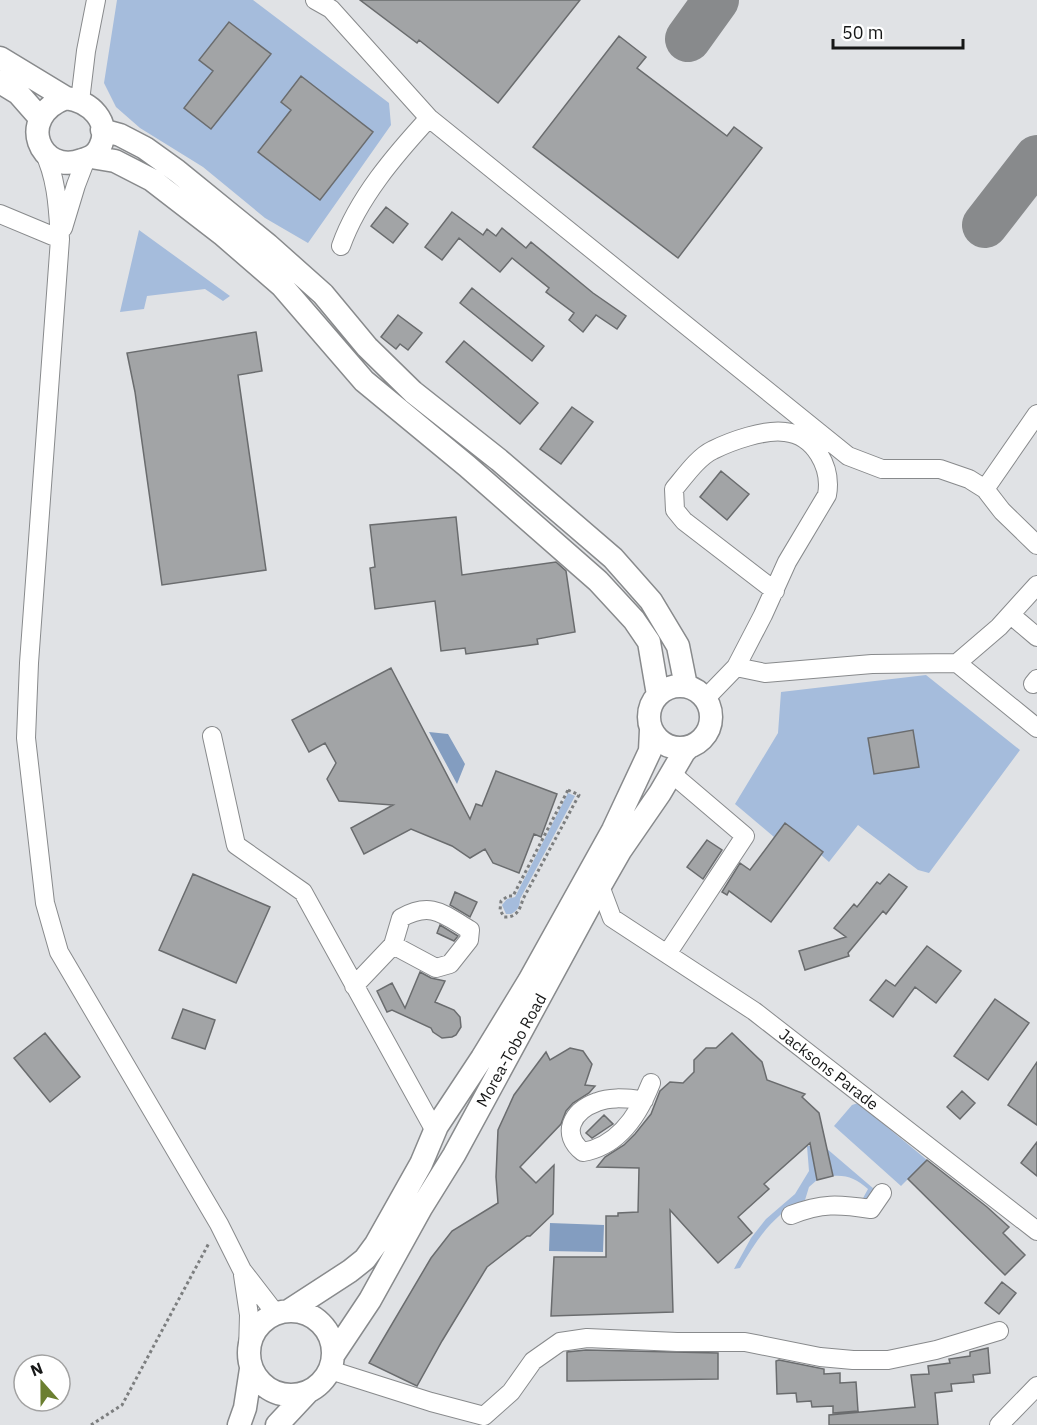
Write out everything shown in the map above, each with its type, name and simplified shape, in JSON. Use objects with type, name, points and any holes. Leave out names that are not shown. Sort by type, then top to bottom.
[{"type":"main road","points":[[0,58],[73,100],[91,107],[99,118],[102,141],[97,153],[75,163],[63,163],[51,158],[43,149],[37,134],[40,118],[50,106],[73,100]]},
{"type":"main road","points":[[0,82],[18,93],[40,118]]},
{"type":"main road","points":[[102,130],[120,135],[145,148],[268,245],[323,294],[367,347],[412,392],[500,460],[613,558],[651,601],[678,646],[686,686]]},
{"type":"main road","points":[[89,158],[115,161],[152,180],[222,234],[282,286],[364,381],[467,466],[598,581],[634,620],[649,642],[658,694]]},
{"type":"main road","points":[[686,686],[697,691],[705,699],[710,710],[711,721],[707,732],[699,741],[689,747],[678,748],[667,746],[657,740],[648,718],[650,705],[658,694],[671,687],[686,686]]},
{"type":"main road","name":"Morea-Tobo Road","points":[[283,1312],[350,1271],[365,1259],[376,1244],[421,1164],[435,1131],[529,981],[613,830],[650,751],[651,730]]},
{"type":"main road","name":"Morea-Tobo Road","points":[[332,1362],[440,1179],[620,851],[689,747]]},
{"type":"main road","points":[[239,1425],[245,1408],[252,1336],[262,1323],[283,1312],[309,1315],[322,1324],[331,1338],[332,1362],[321,1384],[307,1393],[276,1425]]},
{"type":"main road","points":[[250,1360],[260,1383],[274,1393],[290,1396],[307,1393]]},
{"type":"street","points":[[73,100],[96,0]]},
{"type":"street","points":[[315,0],[331,9],[429,118],[848,456],[882,469],[940,469],[969,479],[985,489],[1002,511],[1037,544]]},
{"type":"street","points":[[341,246],[349,224],[371,190],[429,118]]},
{"type":"street","points":[[43,149],[52,168],[60,238],[28,663],[26,738],[45,903],[59,952],[219,1224],[242,1270],[249,1315],[250,1360]]},
{"type":"street","points":[[60,238],[76,185],[89,158]]},
{"type":"street","points":[[0,214],[60,238]]},
{"type":"street","points":[[985,489],[1037,414]]},
{"type":"street","points":[[705,699],[736,667],[775,591],[787,562],[827,495],[829,484],[827,470],[820,456],[813,446],[786,432],[753,435],[711,450],[674,489],[675,510],[684,521],[775,591]]},
{"type":"street","points":[[957,663],[1035,592]]},
{"type":"street","points":[[1011,615],[1037,637]]},
{"type":"street","points":[[736,667],[765,673],[872,664],[957,663],[1037,728]]},
{"type":"street","points":[[212,736],[236,845],[303,892],[435,1131]]},
{"type":"street","points":[[667,954],[745,836],[670,773]]},
{"type":"street","points":[[577,928],[612,918],[600,886]]},
{"type":"street","name":"Jacksons Parade","points":[[612,918],[762,1017],[1037,1231]]},
{"type":"street","points":[[354,986],[393,945]]},
{"type":"street","points":[[791,1215],[812,1207],[840,1204],[871,1209],[882,1193]]},
{"type":"street","points":[[242,1270],[283,1312]]},
{"type":"street","points":[[332,1362],[431,1402],[485,1420],[511,1392],[533,1361],[560,1342],[587,1338],[745,1342],[820,1357],[888,1360],[936,1350],[999,1331]]},
{"type":"street","points":[[999,1425],[1037,1386]]},
{"type":"path","points":[[568,790],[579,795],[519,910],[511,917],[504,917],[500,906],[501,901],[508,896],[513,896],[568,790]]},
{"type":"path","points":[[91,1425],[122,1405],[219,1224]]},
{"type":"shaded area","points":[[117,0],[253,0],[389,103],[391,125],[308,243],[265,218],[203,167],[140,128],[116,107],[104,83]]},
{"type":"shaded area","points":[[139,230],[230,296],[223,301],[205,289],[147,296],[144,309],[120,312]]},
{"type":"shaded area","points":[[926,675],[1020,750],[929,873],[918,870],[858,825],[829,862],[785,823],[774,837],[735,804],[778,733],[781,692]]},
{"type":"shaded area","points":[[429,732],[448,734],[465,764],[457,784]]},
{"type":"shaded area","points":[[568,793],[575,796],[520,899],[519,906],[513,913],[506,914],[502,905],[507,899],[515,897]]},
{"type":"shaded area","points":[[858,1103],[927,1160],[901,1186],[834,1126],[852,1105]]},
{"type":"shaded area","points":[[807,1146],[811,1146],[817,1180],[809,1187],[805,1200],[775,1220],[740,1268],[734,1269],[751,1238],[766,1219],[795,1194],[809,1171]]},
{"type":"shaded area","points":[[826,1148],[874,1189],[869,1202],[862,1200],[868,1189],[856,1180],[833,1176]]},
{"type":"shaded area","points":[[550,1223],[604,1225],[603,1252],[549,1251]]},
{"type":"building","points":[[360,0],[580,0],[498,103],[419,40],[417,43]]},
{"type":"building","points":[[229,22],[271,54],[211,129],[184,108],[213,71],[199,60]]},
{"type":"building","points":[[619,36],[646,57],[637,68],[727,136],[734,127],[762,148],[678,258],[533,147]]},
{"type":"building","points":[[301,76],[373,132],[320,200],[258,152],[291,110],[281,102]]},
{"type":"building","points":[[386,207],[408,224],[393,243],[371,226]]},
{"type":"building","points":[[452,212],[483,235],[487,229],[496,236],[502,228],[526,248],[531,242],[593,293],[626,316],[617,329],[596,315],[583,332],[569,320],[574,313],[546,292],[549,288],[512,258],[500,272],[459,238],[442,260],[425,247]]},
{"type":"building","points":[[472,288],[544,346],[532,361],[460,303]]},
{"type":"building","points":[[398,315],[422,333],[408,350],[400,344],[396,349],[381,337]]},
{"type":"building","points":[[256,332],[262,371],[238,375],[266,570],[162,585],[135,392],[127,353]]},
{"type":"building","points":[[464,341],[538,403],[520,424],[446,362]]},
{"type":"building","points":[[572,407],[593,422],[561,464],[540,449]]},
{"type":"building","points":[[721,471],[749,494],[727,520],[700,497]]},
{"type":"building","points":[[456,517],[462,575],[556,562],[566,571],[575,632],[537,639],[538,644],[466,654],[465,648],[441,651],[435,601],[375,609],[370,568],[375,567],[370,525]]},
{"type":"building","points":[[391,668],[470,819],[476,804],[482,806],[496,771],[557,794],[541,837],[534,834],[519,873],[493,863],[485,849],[470,858],[452,846],[411,829],[364,854],[351,828],[393,805],[339,801],[327,779],[336,763],[325,743],[309,752],[292,720]]},
{"type":"building","points":[[913,730],[919,767],[874,774],[868,738]]},
{"type":"building","points":[[785,823],[823,852],[771,922],[729,891],[727,895],[722,892],[740,863],[750,870]]},
{"type":"building","points":[[707,840],[722,850],[703,879],[687,867]]},
{"type":"building","points":[[193,874],[270,907],[236,983],[159,950]]},
{"type":"building","points":[[889,874],[907,887],[886,914],[883,911],[848,953],[849,956],[805,970],[799,951],[846,937],[834,928],[854,904],[857,907],[877,882],[880,884]]},
{"type":"building","points":[[455,892],[477,902],[470,917],[450,905]]},
{"type":"building","points":[[440,925],[458,936],[454,941],[437,933]]},
{"type":"building","points":[[927,946],[961,971],[936,1003],[915,987],[893,1017],[870,1000],[886,980],[895,986]]},
{"type":"building","points":[[420,972],[431,978],[445,981],[435,1002],[454,1010],[460,1017],[461,1027],[456,1035],[442,1038],[431,1028],[392,1010],[387,1012],[377,991],[392,983],[405,1008]]},
{"type":"building","points":[[995,999],[1029,1023],[988,1080],[954,1056]]},
{"type":"building","points":[[183,1009],[215,1020],[205,1049],[172,1038]]},
{"type":"building","points":[[45,1033],[80,1077],[50,1102],[14,1058]]},
{"type":"building","points":[[732,1033],[762,1062],[767,1080],[805,1094],[802,1097],[819,1113],[833,1176],[817,1180],[810,1143],[764,1184],[769,1189],[738,1217],[752,1233],[718,1263],[670,1210],[673,1312],[551,1316],[554,1257],[606,1257],[606,1216],[638,1212],[639,1168],[597,1167],[605,1157],[624,1145],[635,1134],[651,1114],[660,1091],[670,1082],[683,1083],[694,1072],[694,1060],[706,1048],[716,1048]]},
{"type":"building","points":[[570,1048],[583,1051],[592,1064],[585,1085],[595,1086],[589,1093],[573,1103],[566,1111],[561,1124],[520,1167],[536,1183],[554,1165],[553,1214],[530,1236],[487,1267],[417,1386],[369,1363],[431,1258],[452,1231],[498,1203],[496,1177],[498,1130],[514,1095],[546,1052],[550,1060]]},
{"type":"building","points":[[1037,1062],[1037,1125],[1008,1105]]},
{"type":"building","points":[[962,1091],[975,1103],[960,1119],[947,1107]]},
{"type":"building","points":[[604,1115],[613,1124],[592,1138],[586,1133]]},
{"type":"building","points":[[1037,1142],[1037,1176],[1021,1163]]},
{"type":"building","points":[[927,1160],[1009,1227],[1003,1233],[1025,1255],[1005,1275],[908,1179]]},
{"type":"building","points":[[1002,1282],[1016,1293],[999,1314],[985,1303]]},
{"type":"building","points":[[988,1348],[990,1373],[973,1375],[974,1382],[951,1384],[952,1391],[935,1393],[938,1425],[829,1425],[829,1415],[915,1407],[911,1375],[929,1374],[928,1366],[950,1363],[949,1359],[970,1356],[970,1352]]},
{"type":"building","points":[[586,1350],[718,1353],[718,1379],[567,1381],[567,1352]]},
{"type":"building","points":[[776,1361],[824,1369],[824,1374],[840,1373],[840,1383],[856,1382],[858,1411],[833,1413],[833,1406],[812,1407],[811,1401],[797,1402],[796,1393],[777,1394]]},
{"type":"taxiway","points":[[688,39],[716,0]]},
{"type":"taxiway","points":[[985,225],[1037,158]]}]
